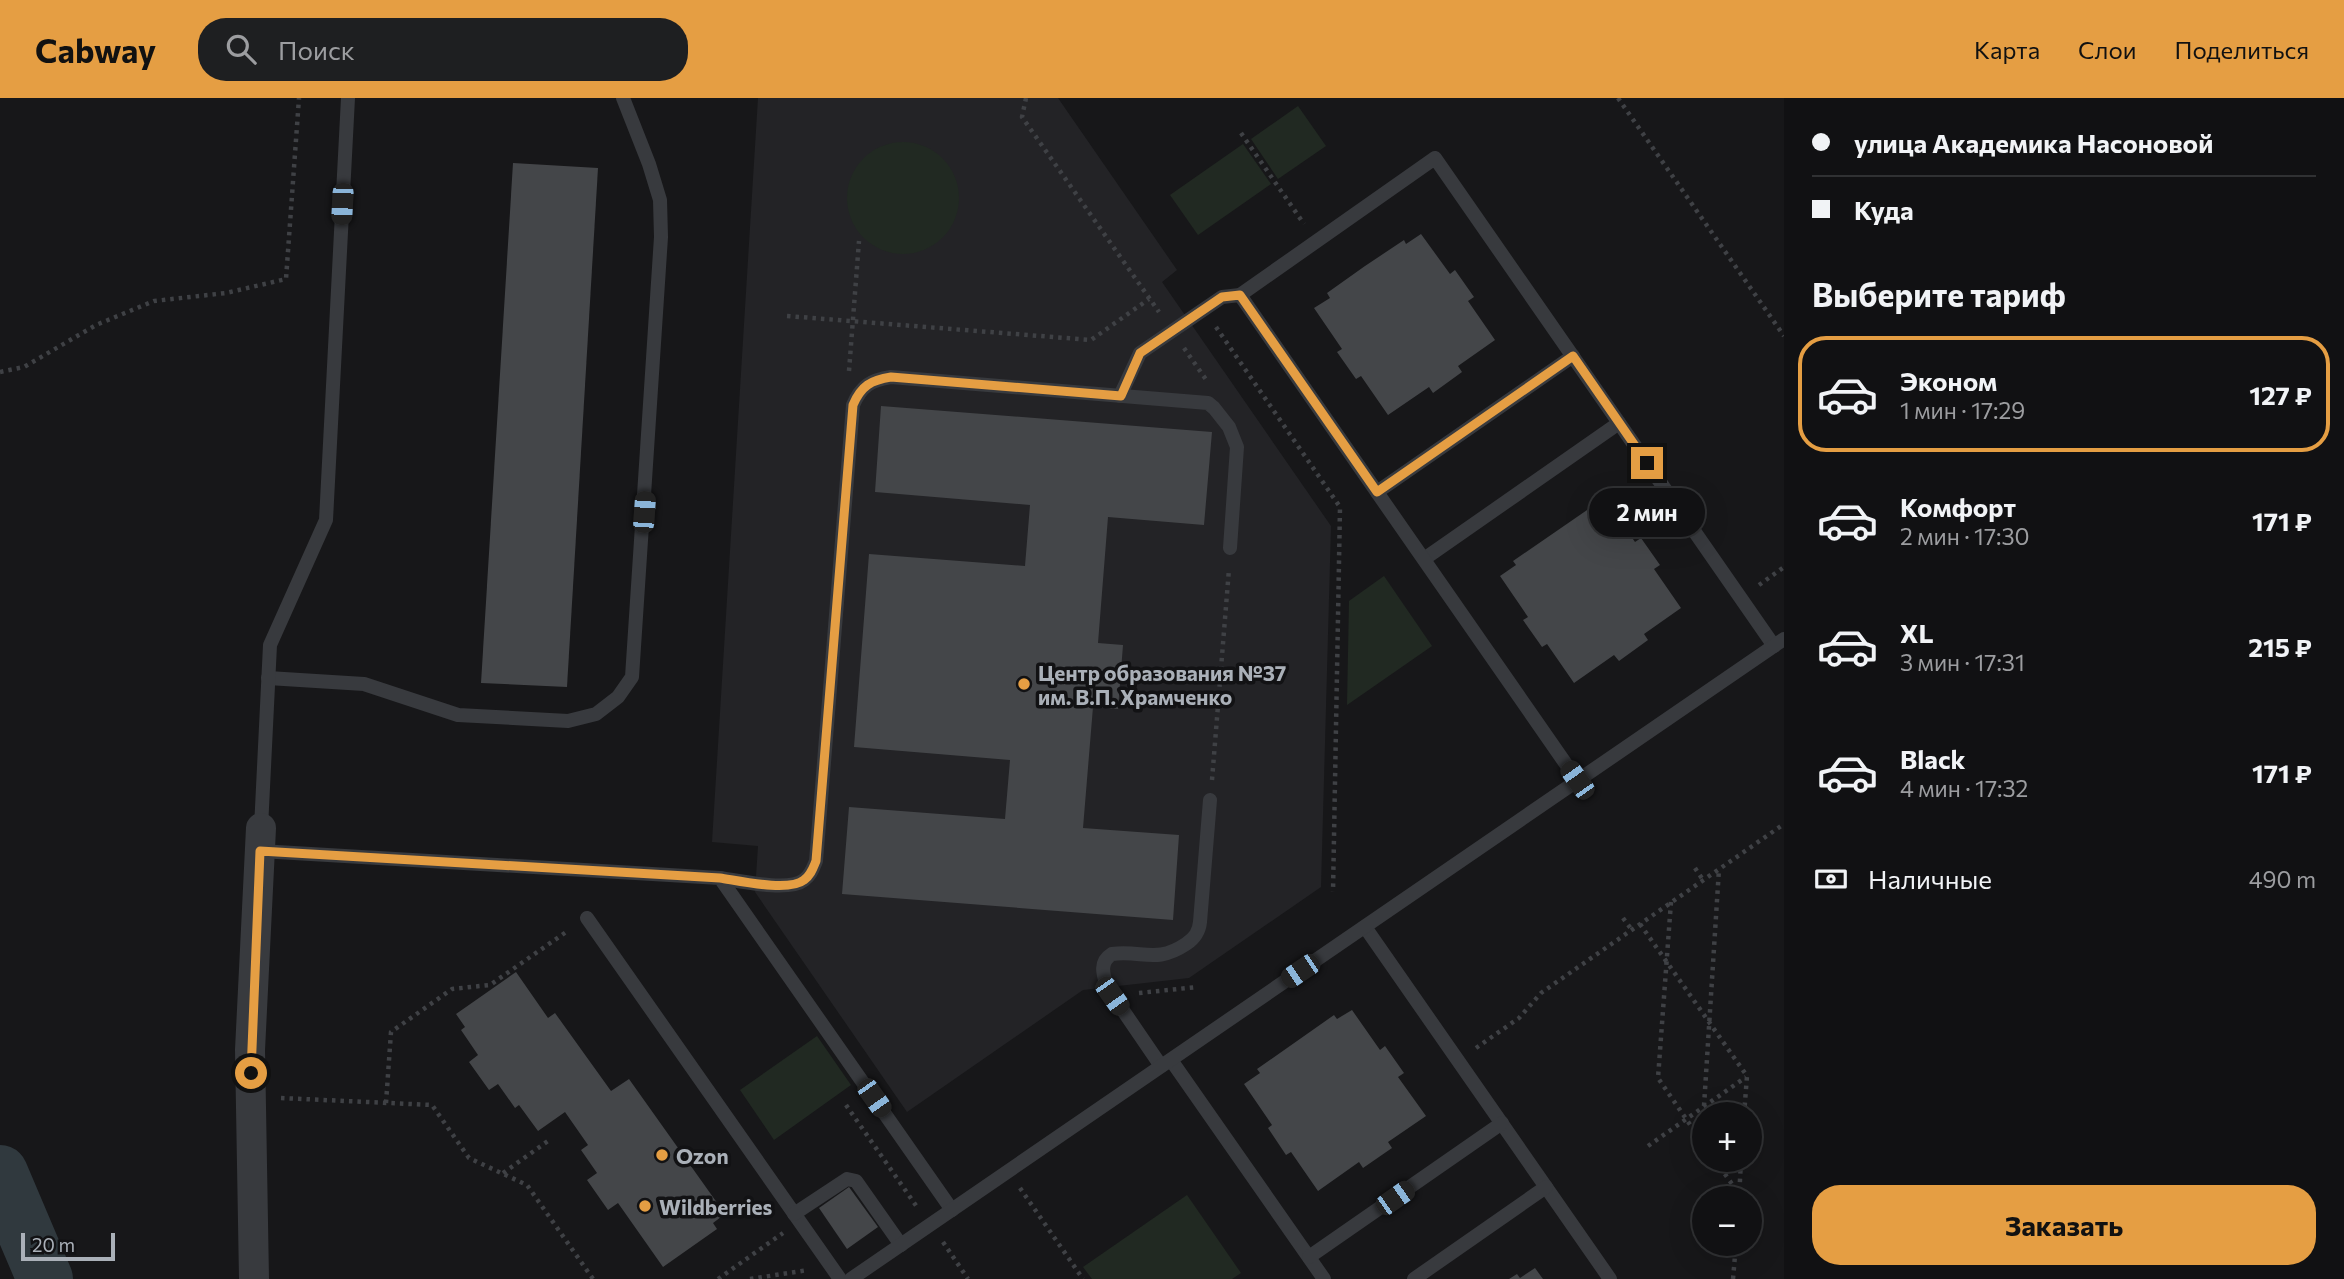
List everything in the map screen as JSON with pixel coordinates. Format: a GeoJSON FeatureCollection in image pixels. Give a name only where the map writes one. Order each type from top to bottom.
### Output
{"type":"FeatureCollection","features":[{"type":"Feature","properties":{"kind":"street"},"geometry":{"type":"LineString","coordinates":[[254,1279],[250,1050],[260,840]]}},
{"type":"Feature","properties":{"kind":"lane"},"geometry":{"type":"LineString","coordinates":[[348,98],[326,520],[270,645],[260,840],[792,886],[803,881],[812,873],[816,861],[853,405],[859,390],[874,379],[891,377],[1208,403],[1234,436],[1237,447],[1230,548]]}},
{"type":"Feature","properties":{"kind":"lane"},"geometry":{"type":"LineString","coordinates":[[268,678],[364,684],[458,715],[568,721],[596,714],[618,697],[632,677],[661,237],[660,200],[623,98]]}},
{"type":"Feature","properties":{"kind":"lane"},"geometry":{"type":"LineString","coordinates":[[851,1279],[1779,642],[1741,597],[1435,158],[1240,295],[1222,297],[1140,353],[1121,396]]}},
{"type":"Feature","properties":{"kind":"lane"},"geometry":{"type":"LineString","coordinates":[[1240,295],[1577,780]]}},
{"type":"Feature","properties":{"kind":"lane"},"geometry":{"type":"LineString","coordinates":[[1377,492],[1573,356]]}},
{"type":"Feature","properties":{"kind":"lane"},"geometry":{"type":"LineString","coordinates":[[1424,559],[1619,423]]}},
{"type":"Feature","properties":{"kind":"lane"},"geometry":{"type":"LineString","coordinates":[[1210,800],[1199,929],[1190,942],[1172,953],[1152,956],[1118,953],[1106,958],[1103,973],[1112,996],[1166,1063],[1324,1279]]}},
{"type":"Feature","properties":{"kind":"lane"},"geometry":{"type":"LineString","coordinates":[[720,878],[952,1210]]}},
{"type":"Feature","properties":{"kind":"lane"},"geometry":{"type":"LineString","coordinates":[[587,918],[840,1279]]}},
{"type":"Feature","properties":{"kind":"lane"},"geometry":{"type":"LineString","coordinates":[[1365,926],[1610,1279]]}},
{"type":"Feature","properties":{"kind":"lane"},"geometry":{"type":"LineString","coordinates":[[1309,1257],[1502,1123]]}},
{"type":"Feature","properties":{"kind":"lane"},"geometry":{"type":"LineString","coordinates":[[797,1218],[847,1178],[856,1181],[901,1245]]}},
{"type":"Feature","properties":{"kind":"lane"},"geometry":{"type":"LineString","coordinates":[[1414,1279],[1546,1187]]}},
{"type":"Feature","properties":{"kind":"path"},"geometry":{"type":"LineString","coordinates":[[0,372],[24,367],[96,325],[154,301],[226,293],[286,279],[299,98]]}},
{"type":"Feature","properties":{"kind":"path"},"geometry":{"type":"LineString","coordinates":[[1026,98],[1023,117],[1214,392],[1214,408]]}},
{"type":"Feature","properties":{"kind":"path"},"geometry":{"type":"LineString","coordinates":[[1618,98],[1784,336]]}},
{"type":"Feature","properties":{"kind":"path"},"geometry":{"type":"LineString","coordinates":[[1241,133],[1317,242]]}},
{"type":"Feature","properties":{"kind":"path"},"geometry":{"type":"LineString","coordinates":[[859,241],[848,369],[859,390]]}},
{"type":"Feature","properties":{"kind":"path"},"geometry":{"type":"LineString","coordinates":[[787,316],[1091,340],[1149,299]]}},
{"type":"Feature","properties":{"kind":"path"},"geometry":{"type":"LineString","coordinates":[[1203,309],[1340,507],[1333,892]]}},
{"type":"Feature","properties":{"kind":"path"},"geometry":{"type":"LineString","coordinates":[[1210,800],[1230,548]]}},
{"type":"Feature","properties":{"kind":"path"},"geometry":{"type":"LineString","coordinates":[[1741,597],[1784,567]]}},
{"type":"Feature","properties":{"kind":"path"},"geometry":{"type":"LineString","coordinates":[[1458,1060],[1519,1018],[1541,993],[1784,824]]}},
{"type":"Feature","properties":{"kind":"path"},"geometry":{"type":"LineString","coordinates":[[1695,868],[1703,880]]}},
{"type":"Feature","properties":{"kind":"path"},"geometry":{"type":"LineString","coordinates":[[1704,1102],[1719,869]]}},
{"type":"Feature","properties":{"kind":"path"},"geometry":{"type":"LineString","coordinates":[[1671,902],[1658,1078],[1692,1128]]}},
{"type":"Feature","properties":{"kind":"path"},"geometry":{"type":"LineString","coordinates":[[386,1103],[391,1031],[452,989],[490,985],[587,918]]}},
{"type":"Feature","properties":{"kind":"path"},"geometry":{"type":"LineString","coordinates":[[1623,918],[1632,930]]}},
{"type":"Feature","properties":{"kind":"path"},"geometry":{"type":"LineString","coordinates":[[1640,924],[1746,1076],[1745,1102]]}},
{"type":"Feature","properties":{"kind":"path"},"geometry":{"type":"LineString","coordinates":[[1112,996],[1197,987]]}},
{"type":"Feature","properties":{"kind":"path"},"geometry":{"type":"LineString","coordinates":[[1710,1102],[1746,1076]]}},
{"type":"Feature","properties":{"kind":"path"},"geometry":{"type":"LineString","coordinates":[[251,1096],[432,1105],[470,1158],[527,1185],[593,1279]]}},
{"type":"Feature","properties":{"kind":"path"},"geometry":{"type":"LineString","coordinates":[[846,1104],[968,1279]]}},
{"type":"Feature","properties":{"kind":"path"},"geometry":{"type":"LineString","coordinates":[[1648,1146],[1692,1115]]}},
{"type":"Feature","properties":{"kind":"path"},"geometry":{"type":"LineString","coordinates":[[502,1174],[548,1141]]}},
{"type":"Feature","properties":{"kind":"path"},"geometry":{"type":"LineString","coordinates":[[1008,1171],[1083,1279]]}},
{"type":"Feature","properties":{"kind":"path"},"geometry":{"type":"LineString","coordinates":[[718,1279],[797,1218]]}},
{"type":"Feature","properties":{"kind":"path"},"geometry":{"type":"LineString","coordinates":[[1733,1279],[1735,1256]]}},
{"type":"Feature","properties":{"kind":"path"},"geometry":{"type":"LineString","coordinates":[[750,1279],[808,1270]]}},
{"type":"Feature","properties":{"kind":"shaded area","name":"Центр образования №37 им. В.П. Храмченко"},"geometry":{"type":"Polygon","coordinates":[[[758,98],[1058,98],[1177,270],[1162,282],[1331,526],[1321,887],[1189,978],[1083,990],[907,1112],[755,892],[758,846],[712,842],[758,98]]]}},
{"type":"Feature","properties":{"kind":"shaded area"},"geometry":{"type":"Polygon","coordinates":[[[1298,106],[1326,146],[1278,179],[1251,139],[1298,106]]]}},
{"type":"Feature","properties":{"kind":"shaded area"},"geometry":{"type":"Polygon","coordinates":[[[903,142],[924,146],[943,158],[955,177],[959,198],[955,219],[943,238],[924,250],[903,254],[882,250],[863,238],[851,219],[847,198],[851,177],[863,158],[882,146],[903,142]]]}},
{"type":"Feature","properties":{"kind":"shaded area"},"geometry":{"type":"Polygon","coordinates":[[[1243,144],[1271,184],[1198,235],[1170,195],[1243,144]]]}},
{"type":"Feature","properties":{"kind":"shaded area"},"geometry":{"type":"Polygon","coordinates":[[[1384,576],[1432,646],[1347,705],[1349,601],[1384,576]]]}},
{"type":"Feature","properties":{"kind":"shaded area"},"geometry":{"type":"Polygon","coordinates":[[[817,1036],[851,1085],[774,1140],[740,1090],[817,1036]]]}},
{"type":"Feature","properties":{"kind":"shaded area"},"geometry":{"type":"Polygon","coordinates":[[[1187,1195],[1241,1273],[1232,1279],[1092,1279],[1083,1267],[1187,1195]]]}},
{"type":"Feature","properties":{"kind":"building"},"geometry":{"type":"Polygon","coordinates":[[[513,163],[598,168],[567,687],[481,683],[513,163]]]}},
{"type":"Feature","properties":{"kind":"building"},"geometry":{"type":"Polygon","coordinates":[[[1421,234],[1450,274],[1455,270],[1474,297],[1468,301],[1495,340],[1458,366],[1462,372],[1433,393],[1429,387],[1388,415],[1361,376],[1356,379],[1337,352],[1342,349],[1314,308],[1330,298],[1327,293],[1365,266],[1404,240],[1406,244],[1421,234]]]}},
{"type":"Feature","properties":{"kind":"building"},"geometry":{"type":"Polygon","coordinates":[[[881,406],[1212,432],[1204,525],[1108,517],[1098,643],[1123,645],[1118,709],[1093,707],[1083,828],[1179,835],[1173,920],[842,894],[849,807],[1005,819],[1010,760],[854,747],[869,554],[1025,566],[1030,505],[875,492],[881,406]]]}},
{"type":"Feature","properties":{"kind":"building"},"geometry":{"type":"Polygon","coordinates":[[[1607,501],[1635,542],[1641,538],[1660,565],[1654,569],[1681,608],[1644,634],[1648,640],[1619,661],[1614,655],[1574,683],[1547,644],[1542,647],[1523,620],[1528,617],[1500,576],[1516,565],[1513,561],[1590,508],[1592,512],[1607,501]]]}},
{"type":"Feature","properties":{"kind":"building"},"geometry":{"type":"Polygon","coordinates":[[[516,972],[548,1018],[555,1013],[611,1091],[629,1079],[725,1214],[713,1223],[717,1229],[663,1267],[618,1203],[608,1210],[587,1180],[597,1173],[581,1150],[588,1145],[565,1112],[538,1131],[519,1105],[515,1108],[498,1084],[489,1090],[469,1062],[478,1055],[461,1030],[465,1027],[456,1014],[516,972]]]}},
{"type":"Feature","properties":{"kind":"building"},"geometry":{"type":"Polygon","coordinates":[[[1352,1010],[1380,1050],[1385,1046],[1404,1073],[1398,1077],[1426,1116],[1388,1142],[1392,1148],[1363,1168],[1359,1162],[1318,1191],[1291,1152],[1286,1155],[1268,1128],[1272,1125],[1244,1084],[1260,1073],[1257,1069],[1334,1015],[1337,1019],[1352,1010]]]}},
{"type":"Feature","properties":{"kind":"building"},"geometry":{"type":"Polygon","coordinates":[[[849,1187],[878,1227],[847,1249],[819,1208],[849,1187]]]}},
{"type":"Feature","properties":{"kind":"building"},"geometry":{"type":"Polygon","coordinates":[[[1535,1268],[1543,1279],[1509,1279],[1517,1274],[1520,1278],[1535,1268]]]}},
{"type":"Feature","properties":{"kind":"waterway"},"geometry":{"type":"LineString","coordinates":[[0,1173],[45,1279]]}},
{"type":"Feature","properties":{"kind":"place","name":"Центр образования №37 им. В.П. Храмченко"},"geometry":{"type":"Point","coordinates":[1024,684]}},
{"type":"Feature","properties":{"kind":"place","name":"Ozon"},"geometry":{"type":"Point","coordinates":[662,1155]}},
{"type":"Feature","properties":{"kind":"place","name":"Wildberries"},"geometry":{"type":"Point","coordinates":[645,1206]}},
{"type":"Feature","properties":{"kind":"route"},"geometry":{"type":"LineString","coordinates":[[251,1073],[260,851],[720,878],[792,886],[812,873],[816,861],[853,405],[859,390],[874,379],[891,377],[1121,396],[1140,353],[1222,297],[1240,295],[1377,492],[1573,356],[1647,463]]}}]}
